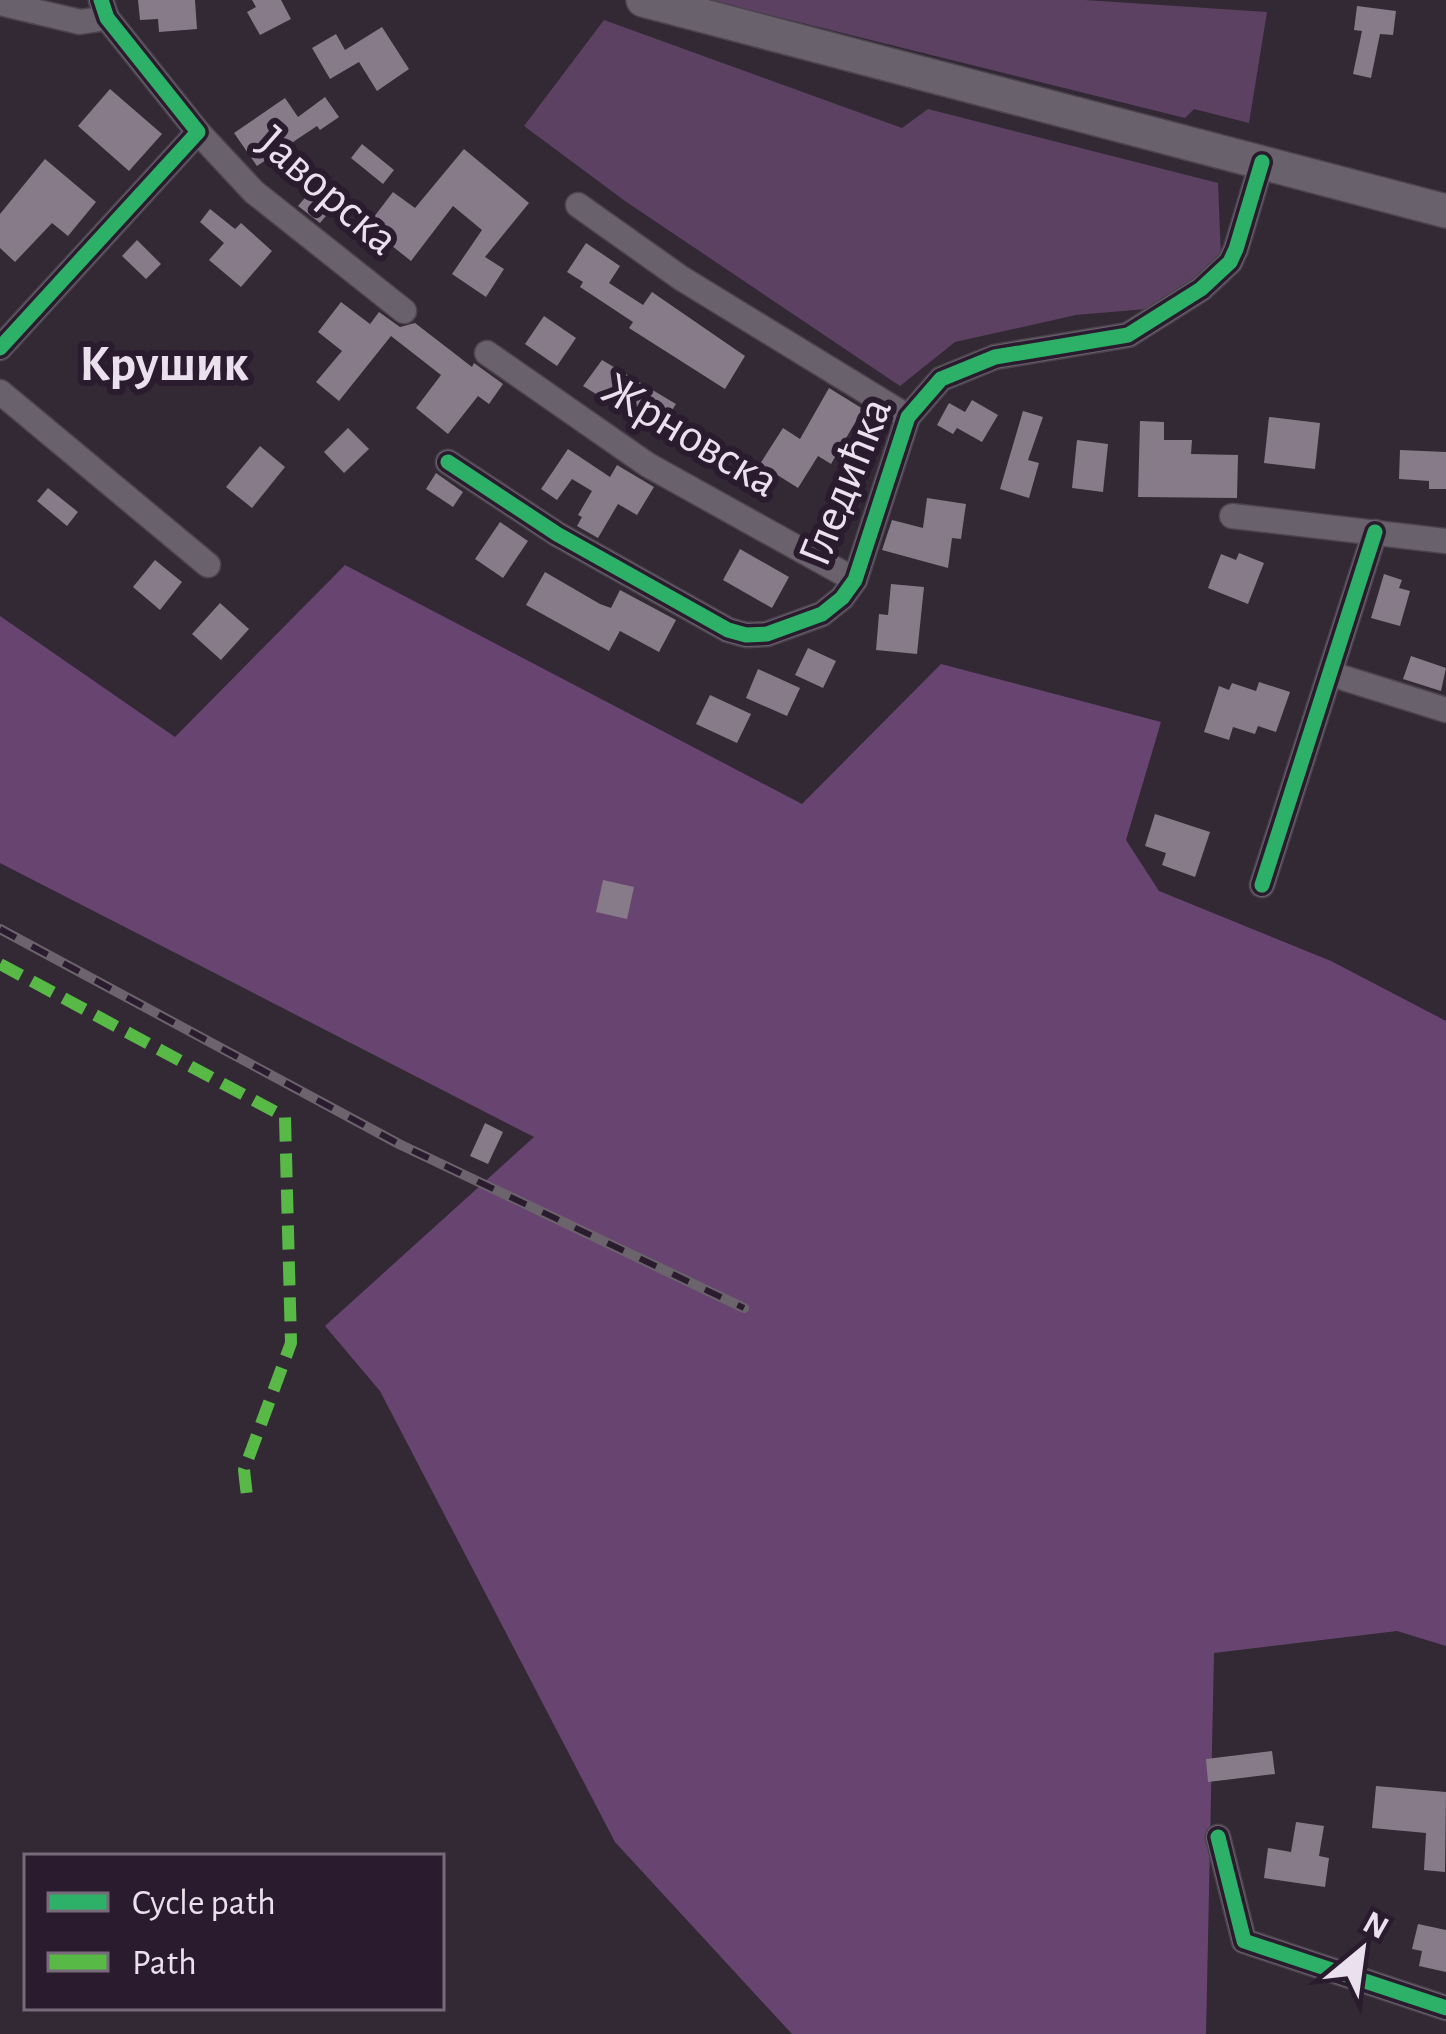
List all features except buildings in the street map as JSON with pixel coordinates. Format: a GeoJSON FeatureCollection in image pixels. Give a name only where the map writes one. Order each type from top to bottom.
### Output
{"type":"FeatureCollection","features":[{"type":"Feature","properties":{"kind":"main road"},"geometry":{"type":"LineString","coordinates":[[643,0],[1446,211]]}},
{"type":"Feature","properties":{"kind":"street","name":"Јаворска"},"geometry":{"type":"LineString","coordinates":[[0,3],[80,22],[104,9],[198,132],[254,192],[404,311]]}},
{"type":"Feature","properties":{"kind":"street","name":"Јаворска"},"geometry":{"type":"LineString","coordinates":[[0,348],[198,132]]}},
{"type":"Feature","properties":{"kind":"street","name":"Гледићка"},"geometry":{"type":"LineString","coordinates":[[448,462],[556,534],[736,633],[767,634],[822,614],[855,580],[908,417],[929,388],[995,357],[1120,338],[1183,303],[1230,262],[1262,162]]}},
{"type":"Feature","properties":{"kind":"street"},"geometry":{"type":"LineString","coordinates":[[578,205],[699,290],[908,417]]}},
{"type":"Feature","properties":{"kind":"street","name":"Жрновска"},"geometry":{"type":"LineString","coordinates":[[487,353],[648,465],[855,580]]}},
{"type":"Feature","properties":{"kind":"street"},"geometry":{"type":"LineString","coordinates":[[0,392],[208,565]]}},
{"type":"Feature","properties":{"kind":"street"},"geometry":{"type":"LineString","coordinates":[[1232,516],[1446,541]]}},
{"type":"Feature","properties":{"kind":"street"},"geometry":{"type":"LineString","coordinates":[[1262,885],[1375,532]]}},
{"type":"Feature","properties":{"kind":"street"},"geometry":{"type":"LineString","coordinates":[[1331,674],[1446,710]]}},
{"type":"Feature","properties":{"kind":"street"},"geometry":{"type":"LineString","coordinates":[[1218,1837],[1244,1941],[1446,2008]]}},
{"type":"Feature","properties":{"kind":"shaded area"},"geometry":{"type":"Polygon","coordinates":[[[710,0],[1085,0],[1267,12],[1249,123],[1194,109],[1185,118],[710,0]]]}},
{"type":"Feature","properties":{"kind":"shaded area"},"geometry":{"type":"Polygon","coordinates":[[[604,20],[902,128],[928,109],[1218,183],[1221,257],[1158,308],[1076,315],[955,342],[900,386],[625,201],[524,126],[604,20]]]}},
{"type":"Feature","properties":{"kind":"shaded area"},"geometry":{"type":"Polygon","coordinates":[[[345,565],[802,804],[941,664],[1161,722],[1126,840],[1159,891],[1331,961],[1446,1021],[1446,1646],[1397,1631],[1214,1653],[1206,2034],[792,2034],[615,1842],[380,1391],[325,1326],[534,1137],[0,863],[0,616],[175,737],[345,565]]]}},
{"type":"Feature","properties":{"kind":"railway"},"geometry":{"type":"LineString","coordinates":[[0,929],[399,1144],[744,1308]]}},
{"type":"Feature","properties":{"kind":"marked path"},"geometry":{"type":"LineString","coordinates":[[0,964],[285,1117],[291,1343],[244,1470],[247,1496]]}},
{"type":"Feature","properties":{"kind":"cycle path"},"geometry":{"type":"LineString","coordinates":[[0,348],[198,132],[107,18],[101,0]]}},
{"type":"Feature","properties":{"kind":"cycle path"},"geometry":{"type":"LineString","coordinates":[[448,462],[557,534],[728,630],[767,634],[822,614],[855,580],[908,417],[941,379],[995,357],[1128,335],[1201,289],[1230,262],[1262,162]]}},
{"type":"Feature","properties":{"kind":"cycle path"},"geometry":{"type":"LineString","coordinates":[[1262,885],[1375,532]]}},
{"type":"Feature","properties":{"kind":"cycle path"},"geometry":{"type":"LineString","coordinates":[[1218,1837],[1244,1941],[1446,2008]]}},
{"type":"Feature","properties":{"kind":"district","name":"Крушик"},"geometry":{"type":"Point","coordinates":[164,364]}}]}
